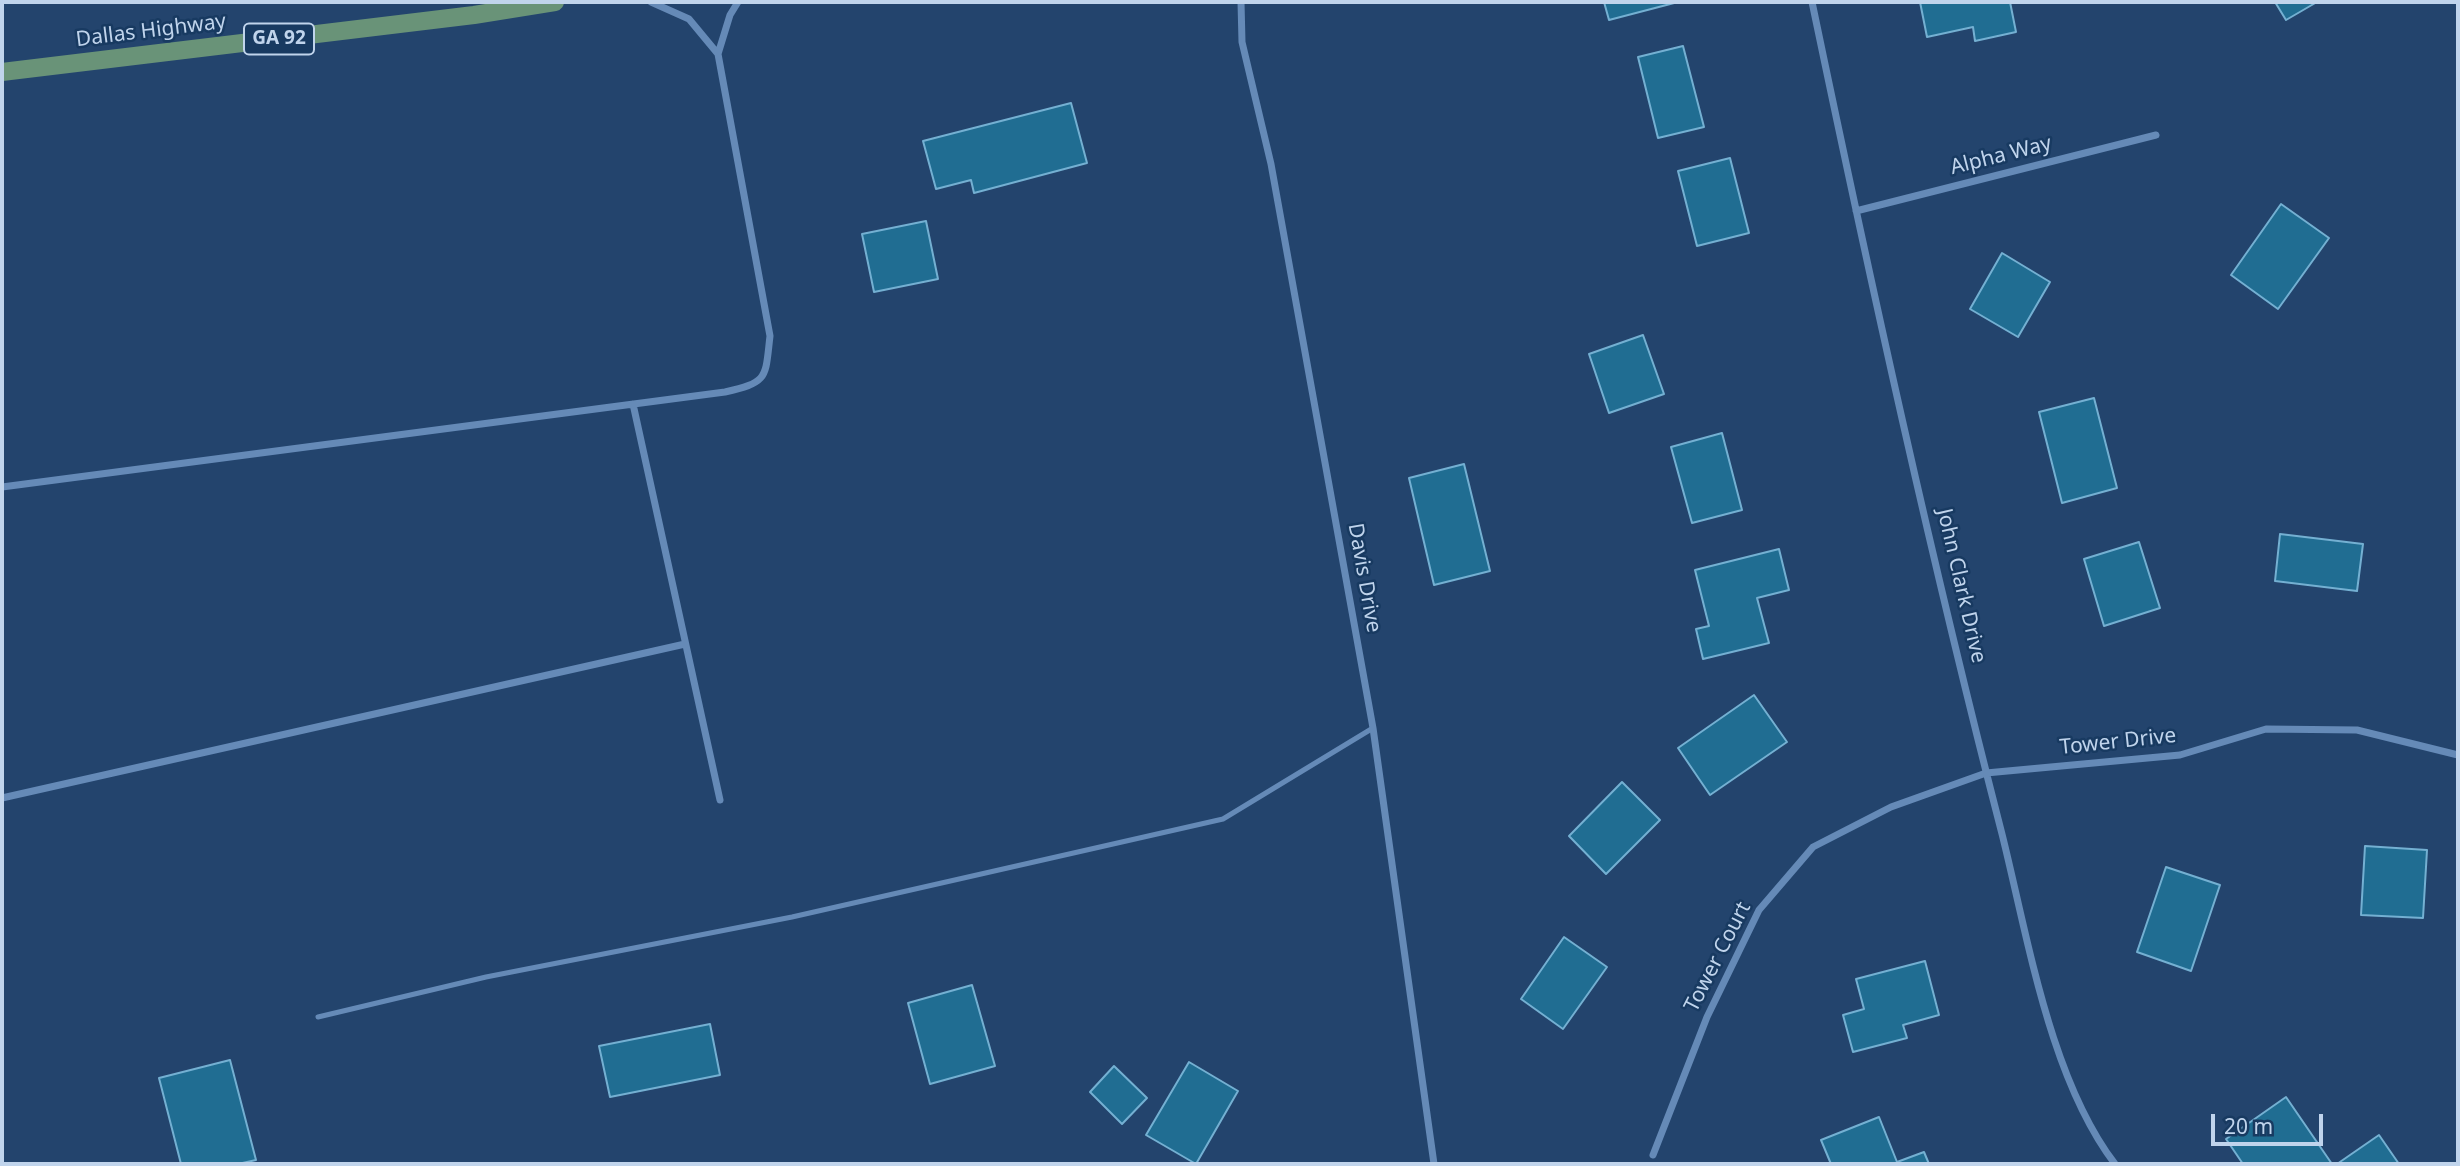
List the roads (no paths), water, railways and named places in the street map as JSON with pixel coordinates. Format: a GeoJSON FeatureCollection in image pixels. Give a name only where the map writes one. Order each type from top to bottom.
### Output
{"type":"FeatureCollection","features":[{"type":"Feature","properties":{"kind":"main road","name":"Dallas Highway"},"geometry":{"type":"LineString","coordinates":[[2,72],[474,15],[555,2]]}},
{"type":"Feature","properties":{"kind":"street"},"geometry":{"type":"LineString","coordinates":[[651,2],[689,19],[718,54]]}},
{"type":"Feature","properties":{"kind":"street"},"geometry":{"type":"LineString","coordinates":[[2,487],[633,404],[754,385],[765,372],[771,336],[718,54],[730,15],[738,2]]}},
{"type":"Feature","properties":{"kind":"street","name":"Davis Drive"},"geometry":{"type":"LineString","coordinates":[[1241,2],[1242,42],[1271,164],[1373,728],[1434,1164]]}},
{"type":"Feature","properties":{"kind":"street","name":"John Clark Drive"},"geometry":{"type":"LineString","coordinates":[[1812,2],[1856,211],[1986,773],[2053,1034],[2094,1136],[2115,1164]]}},
{"type":"Feature","properties":{"kind":"street","name":"Alpha Way"},"geometry":{"type":"LineString","coordinates":[[1856,211],[2156,135]]}},
{"type":"Feature","properties":{"kind":"street"},"geometry":{"type":"LineString","coordinates":[[633,404],[720,800]]}},
{"type":"Feature","properties":{"kind":"street"},"geometry":{"type":"LineString","coordinates":[[2,798],[685,644]]}},
{"type":"Feature","properties":{"kind":"street","name":"Tower Drive"},"geometry":{"type":"LineString","coordinates":[[1986,773],[2180,755],[2266,729],[2357,730],[2458,755]]}},
{"type":"Feature","properties":{"kind":"street","name":"Tower Court"},"geometry":{"type":"LineString","coordinates":[[1653,1155],[1707,1017],[1759,910],[1812,847],[1891,807],[1986,773]]}},
{"type":"Feature","properties":{"kind":"lane"},"geometry":{"type":"LineString","coordinates":[[318,1017],[486,977],[792,917],[1223,819],[1373,728]]}}]}
